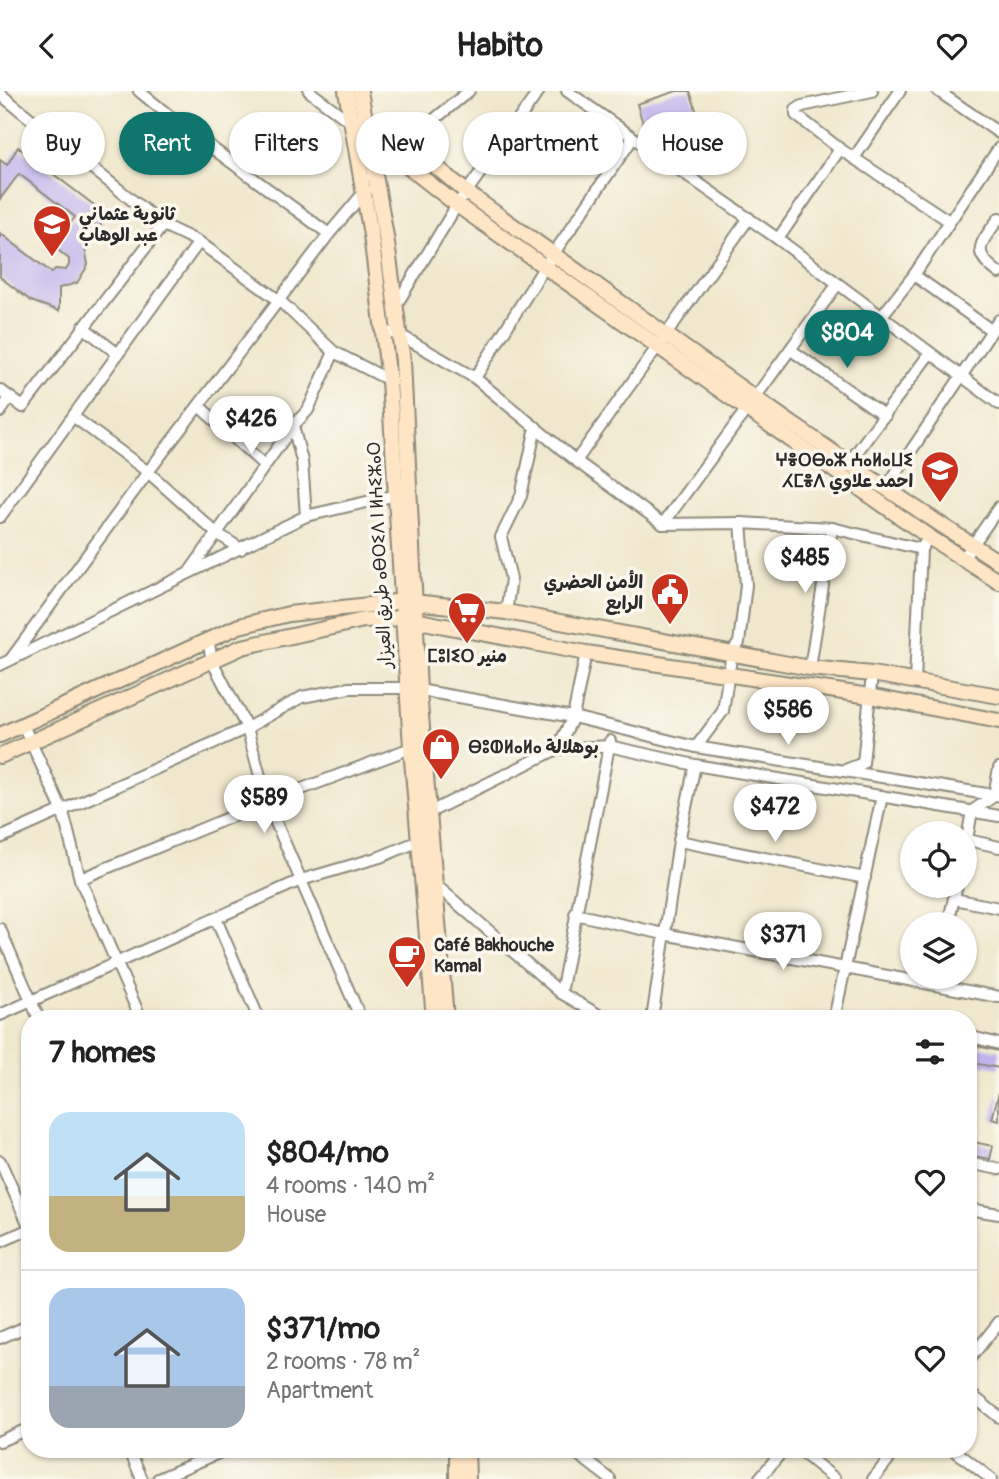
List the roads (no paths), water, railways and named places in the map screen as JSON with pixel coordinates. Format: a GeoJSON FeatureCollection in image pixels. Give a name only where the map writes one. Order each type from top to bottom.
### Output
{"type":"FeatureCollection","features":[{"type":"Feature","properties":{"kind":"main road","name":"طريق العيزار ⴰⴱⵔⵉⴷ ⵏ ⵍⵄⵉⵣⴰⵔ"},"geometry":{"type":"LineString","coordinates":[[346,91],[355,123],[390,380],[410,601],[413,690],[411,748],[419,841],[430,885],[445,1010]]}},
{"type":"Feature","properties":{"kind":"main road","name":"طريق العيزار ⴰⴱⵔⵉⴷ ⵏ ⵍⵄⵉⵣⴰⵔ"},"geometry":{"type":"LineString","coordinates":[[355,123],[360,91]]}},
{"type":"Feature","properties":{"kind":"main road","name":"طريق العيزار ⴰⴱⵔⵉⴷ ⵏ ⵍⵄⵉⵣⴰⵔ"},"geometry":{"type":"LineString","coordinates":[[374,175],[394,307],[401,335],[402,494]]}},
{"type":"Feature","properties":{"kind":"main road"},"geometry":{"type":"LineString","coordinates":[[419,175],[457,205],[549,260]]}},
{"type":"Feature","properties":{"kind":"main road"},"geometry":{"type":"LineString","coordinates":[[445,175],[549,260],[662,340],[751,402],[999,562]]}},
{"type":"Feature","properties":{"kind":"main road"},"geometry":{"type":"LineString","coordinates":[[751,402],[925,543],[963,559],[999,582]]}},
{"type":"Feature","properties":{"kind":"main road"},"geometry":{"type":"LineString","coordinates":[[0,735],[239,625],[289,614],[410,601],[506,612],[810,668],[872,674],[999,696]]}},
{"type":"Feature","properties":{"kind":"main road"},"geometry":{"type":"LineString","coordinates":[[0,756],[242,647],[364,620],[410,620],[586,653],[869,697],[999,721]]}},
{"type":"Feature","properties":{"kind":"main road","name":"طريق العيزار ⴰⴱⵔⵉⴷ ⵏ ⵍⵄⵉⵣⴰⵔ"},"geometry":{"type":"LineString","coordinates":[[413,690],[428,813],[434,1010]]}},
{"type":"Feature","properties":{"kind":"main road"},"geometry":{"type":"LineString","coordinates":[[457,1458],[457,1479]]}},
{"type":"Feature","properties":{"kind":"main road"},"geometry":{"type":"LineString","coordinates":[[467,1458],[468,1479]]}},
{"type":"Feature","properties":{"kind":"street"},"geometry":{"type":"LineString","coordinates":[[139,91],[178,123],[329,234]]}},
{"type":"Feature","properties":{"kind":"street"},"geometry":{"type":"LineString","coordinates":[[309,91],[355,123]]}},
{"type":"Feature","properties":{"kind":"street"},"geometry":{"type":"LineString","coordinates":[[437,112],[452,97],[469,91]]}},
{"type":"Feature","properties":{"kind":"street"},"geometry":{"type":"LineString","coordinates":[[394,307],[457,205],[539,91]]}},
{"type":"Feature","properties":{"kind":"street"},"geometry":{"type":"LineString","coordinates":[[567,91],[778,239],[999,404]]}},
{"type":"Feature","properties":{"kind":"street"},"geometry":{"type":"LineString","coordinates":[[872,91],[796,110],[798,117],[853,158],[949,221]]}},
{"type":"Feature","properties":{"kind":"street"},"geometry":{"type":"LineString","coordinates":[[853,158],[900,91]]}},
{"type":"Feature","properties":{"kind":"street"},"geometry":{"type":"LineString","coordinates":[[938,91],[999,133]]}},
{"type":"Feature","properties":{"kind":"street"},"geometry":{"type":"LineString","coordinates":[[0,94],[163,225],[199,243],[281,302],[334,352],[390,380]]}},
{"type":"Feature","properties":{"kind":"street"},"geometry":{"type":"LineString","coordinates":[[475,378],[549,260],[633,138]]}},
{"type":"Feature","properties":{"kind":"street"},"geometry":{"type":"LineString","coordinates":[[881,317],[914,275],[999,148]]}},
{"type":"Feature","properties":{"kind":"street"},"geometry":{"type":"LineString","coordinates":[[778,239],[840,149]]}},
{"type":"Feature","properties":{"kind":"street"},"geometry":{"type":"LineString","coordinates":[[4,661],[281,302],[329,234],[363,197],[373,175]]}},
{"type":"Feature","properties":{"kind":"street"},"geometry":{"type":"LineString","coordinates":[[576,461],[749,218]]}},
{"type":"Feature","properties":{"kind":"street"},"geometry":{"type":"LineString","coordinates":[[999,218],[981,245],[979,254],[984,262],[999,273]]}},
{"type":"Feature","properties":{"kind":"street"},"geometry":{"type":"LineString","coordinates":[[0,390],[23,407],[163,225]]}},
{"type":"Feature","properties":{"kind":"street"},"geometry":{"type":"LineString","coordinates":[[0,517],[199,243]]}},
{"type":"Feature","properties":{"kind":"street"},"geometry":{"type":"LineString","coordinates":[[914,275],[991,330]]}},
{"type":"Feature","properties":{"kind":"street"},"geometry":{"type":"LineString","coordinates":[[663,524],[837,285]]}},
{"type":"Feature","properties":{"kind":"street"},"geometry":{"type":"LineString","coordinates":[[886,488],[999,320]]}},
{"type":"Feature","properties":{"kind":"street"},"geometry":{"type":"LineString","coordinates":[[83,327],[118,354]]}},
{"type":"Feature","properties":{"kind":"street"},"geometry":{"type":"LineString","coordinates":[[384,331],[401,335],[475,378],[576,461],[663,524],[741,523],[832,528],[925,543],[915,681]]}},
{"type":"Feature","properties":{"kind":"street"},"geometry":{"type":"LineString","coordinates":[[791,350],[884,416]]}},
{"type":"Feature","properties":{"kind":"street"},"geometry":{"type":"LineString","coordinates":[[189,572],[264,465],[308,410],[334,352]]}},
{"type":"Feature","properties":{"kind":"street"},"geometry":{"type":"LineString","coordinates":[[849,464],[930,352]]}},
{"type":"Feature","properties":{"kind":"street"},"geometry":{"type":"LineString","coordinates":[[0,412],[10,398]]}},
{"type":"Feature","properties":{"kind":"street"},"geometry":{"type":"LineString","coordinates":[[199,406],[264,465]]}},
{"type":"Feature","properties":{"kind":"street"},"geometry":{"type":"LineString","coordinates":[[75,417],[148,473],[215,532],[241,549]]}},
{"type":"Feature","properties":{"kind":"street"},"geometry":{"type":"LineString","coordinates":[[293,426],[302,461],[306,516]]}},
{"type":"Feature","properties":{"kind":"street"},"geometry":{"type":"LineString","coordinates":[[506,612],[511,579],[501,537],[521,496],[536,427]]}},
{"type":"Feature","properties":{"kind":"street"},"geometry":{"type":"LineString","coordinates":[[4,661],[306,516],[402,494]]}},
{"type":"Feature","properties":{"kind":"street"},"geometry":{"type":"LineString","coordinates":[[963,559],[999,507]]}},
{"type":"Feature","properties":{"kind":"street"},"geometry":{"type":"LineString","coordinates":[[696,747],[723,711],[732,652],[739,643],[746,585],[741,523]]}},
{"type":"Feature","properties":{"kind":"street"},"geometry":{"type":"LineString","coordinates":[[810,668],[832,528]]}},
{"type":"Feature","properties":{"kind":"street"},"geometry":{"type":"LineString","coordinates":[[208,639],[212,661],[247,728],[267,802],[357,1010]]}},
{"type":"Feature","properties":{"kind":"street"},"geometry":{"type":"LineString","coordinates":[[557,749],[573,717],[586,653]]}},
{"type":"Feature","properties":{"kind":"street"},"geometry":{"type":"LineString","coordinates":[[840,772],[863,763],[872,674]]}},
{"type":"Feature","properties":{"kind":"street"},"geometry":{"type":"LineString","coordinates":[[0,838],[247,728],[302,697],[325,691],[413,690],[573,717],[612,729],[696,747],[997,796]]}},
{"type":"Feature","properties":{"kind":"street"},"geometry":{"type":"LineString","coordinates":[[23,725],[63,812],[80,879],[137,1010]]}},
{"type":"Feature","properties":{"kind":"street"},"geometry":{"type":"LineString","coordinates":[[561,993],[612,729]]}},
{"type":"Feature","properties":{"kind":"street"},"geometry":{"type":"LineString","coordinates":[[428,813],[557,749],[609,745],[695,765],[999,816]]}},
{"type":"Feature","properties":{"kind":"street"},"geometry":{"type":"LineString","coordinates":[[80,879],[267,802],[411,748]]}},
{"type":"Feature","properties":{"kind":"street"},"geometry":{"type":"LineString","coordinates":[[653,1010],[679,841],[695,765]]}},
{"type":"Feature","properties":{"kind":"street"},"geometry":{"type":"LineString","coordinates":[[997,796],[999,768]]}},
{"type":"Feature","properties":{"kind":"street"},"geometry":{"type":"LineString","coordinates":[[838,788],[840,772]]}},
{"type":"Feature","properties":{"kind":"street"},"geometry":{"type":"LineString","coordinates":[[836,1010],[882,796]]}},
{"type":"Feature","properties":{"kind":"street"},"geometry":{"type":"LineString","coordinates":[[972,811],[997,796]]}},
{"type":"Feature","properties":{"kind":"street"},"geometry":{"type":"LineString","coordinates":[[971,821],[972,811]]}},
{"type":"Feature","properties":{"kind":"street"},"geometry":{"type":"LineString","coordinates":[[0,1015],[301,880],[380,857],[419,841]]}},
{"type":"Feature","properties":{"kind":"street"},"geometry":{"type":"LineString","coordinates":[[679,841],[865,878]]}},
{"type":"Feature","properties":{"kind":"street"},"geometry":{"type":"LineString","coordinates":[[977,842],[999,847]]}},
{"type":"Feature","properties":{"kind":"street"},"geometry":{"type":"LineString","coordinates":[[430,885],[561,993],[592,1010]]}},
{"type":"Feature","properties":{"kind":"street"},"geometry":{"type":"LineString","coordinates":[[951,912],[954,899],[999,908]]}},
{"type":"Feature","properties":{"kind":"street"},"geometry":{"type":"LineString","coordinates":[[575,914],[664,934],[846,968],[900,975]]}},
{"type":"Feature","properties":{"kind":"street"},"geometry":{"type":"LineString","coordinates":[[216,919],[255,1010]]}},
{"type":"Feature","properties":{"kind":"street"},"geometry":{"type":"LineString","coordinates":[[0,929],[36,1010]]}},
{"type":"Feature","properties":{"kind":"street"},"geometry":{"type":"LineString","coordinates":[[971,989],[999,996]]}},
{"type":"Feature","properties":{"kind":"street"},"geometry":{"type":"LineString","coordinates":[[977,1038],[999,1044]]}},
{"type":"Feature","properties":{"kind":"street"},"geometry":{"type":"LineString","coordinates":[[0,1161],[21,1208]]}},
{"type":"Feature","properties":{"kind":"street"},"geometry":{"type":"LineString","coordinates":[[977,1165],[999,1169]]}},
{"type":"Feature","properties":{"kind":"street"},"geometry":{"type":"LineString","coordinates":[[977,1211],[998,1215]]}},
{"type":"Feature","properties":{"kind":"street"},"geometry":{"type":"LineString","coordinates":[[0,1242],[21,1232]]}},
{"type":"Feature","properties":{"kind":"street"},"geometry":{"type":"LineString","coordinates":[[977,1350],[999,1322]]}},
{"type":"Feature","properties":{"kind":"street"},"geometry":{"type":"LineString","coordinates":[[0,1338],[21,1329]]}},
{"type":"Feature","properties":{"kind":"street"},"geometry":{"type":"LineString","coordinates":[[977,1399],[999,1417]]}},
{"type":"Feature","properties":{"kind":"street"},"geometry":{"type":"LineString","coordinates":[[0,1441],[21,1431]]}},
{"type":"Feature","properties":{"kind":"street"},"geometry":{"type":"LineString","coordinates":[[133,1458],[142,1479]]}},
{"type":"Feature","properties":{"kind":"street"},"geometry":{"type":"LineString","coordinates":[[158,1479],[207,1458]]}},
{"type":"Feature","properties":{"kind":"street"},"geometry":{"type":"LineString","coordinates":[[583,1458],[610,1479]]}},
{"type":"Feature","properties":{"kind":"street"},"geometry":{"type":"LineString","coordinates":[[759,1479],[777,1458]]}},
{"type":"Feature","properties":{"kind":"street"},"geometry":{"type":"LineString","coordinates":[[809,1458],[835,1479]]}},
{"type":"Feature","properties":{"kind":"street"},"geometry":{"type":"LineString","coordinates":[[873,1479],[890,1458]]}},
{"type":"Feature","properties":{"kind":"street"},"geometry":{"type":"LineString","coordinates":[[964,1458],[991,1479]]}},
{"type":"Feature","properties":{"kind":"place","name":"ثانوية عثماني عبد الوهاب"},"geometry":{"type":"Point","coordinates":[52,258]}},
{"type":"Feature","properties":{"kind":"place","name":"ⵖⴻⵔⴱⴰⵣ ⵄⴰⵍⴰⵡⵉ ⵃⵎⴻⴷ احمد علاوي"},"geometry":{"type":"Point","coordinates":[940,504]}},
{"type":"Feature","properties":{"kind":"place","name":"الأمن الحضري الرابع"},"geometry":{"type":"Point","coordinates":[670,626]}},
{"type":"Feature","properties":{"kind":"place","name":"ⵎⵓⵏⵉⵔ منير"},"geometry":{"type":"Point","coordinates":[467,645]}},
{"type":"Feature","properties":{"kind":"place","name":"ⴱⵓⵀⵍⴰⵍⴰ بوهلالة"},"geometry":{"type":"Point","coordinates":[441,781]}},
{"type":"Feature","properties":{"kind":"place","name":"Café Bakhouche Kamal"},"geometry":{"type":"Point","coordinates":[407,989]}}]}
